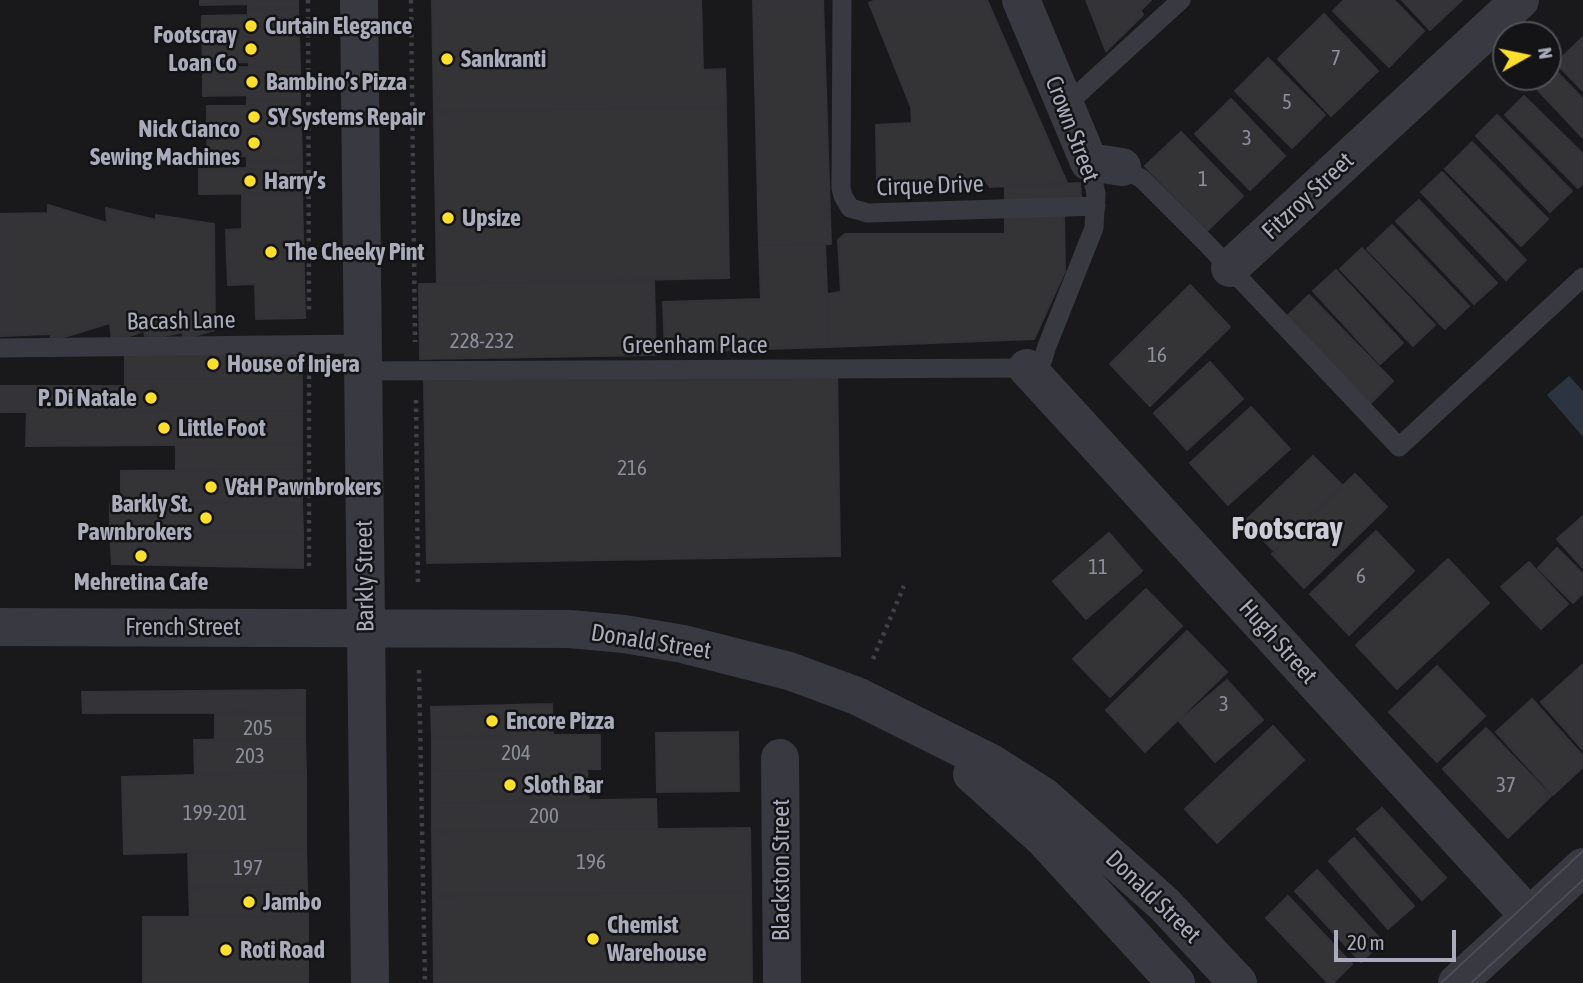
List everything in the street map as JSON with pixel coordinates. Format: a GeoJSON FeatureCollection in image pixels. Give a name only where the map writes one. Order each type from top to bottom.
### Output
{"type":"FeatureCollection","features":[{"type":"Feature","properties":{"kind":"street","name":"Barkly Street"},"geometry":{"type":"LineString","coordinates":[[359,0],[370,983]]}},
{"type":"Feature","properties":{"kind":"street","name":"Crown Street"},"geometry":{"type":"LineString","coordinates":[[1021,0],[1065,106],[1105,164]]}},
{"type":"Feature","properties":{"kind":"street","name":"Fitzroy Street"},"geometry":{"type":"LineString","coordinates":[[1230,268],[1520,0]]}},
{"type":"Feature","properties":{"kind":"street","name":"Hugh Street"},"geometry":{"type":"LineString","coordinates":[[1032,373],[1529,916]]}},
{"type":"Feature","properties":{"kind":"street","name":"French Street"},"geometry":{"type":"LineString","coordinates":[[0,627],[366,629]]}},
{"type":"Feature","properties":{"kind":"street","name":"Donald Street"},"geometry":{"type":"LineString","coordinates":[[366,629],[570,629],[624,634],[683,644],[813,678],[857,696],[990,763],[1053,804],[1164,904],[1238,983]]}},
{"type":"Feature","properties":{"kind":"street","name":"Donald Street"},"geometry":{"type":"LineString","coordinates":[[920,729],[1044,839],[1176,983]]}},
{"type":"Feature","properties":{"kind":"street","name":"Blackston Street"},"geometry":{"type":"LineString","coordinates":[[780,758],[782,983]]}},
{"type":"Feature","properties":{"kind":"street"},"geometry":{"type":"LineString","coordinates":[[1457,983],[1529,916],[1581,874]]}},
{"type":"Feature","properties":{"kind":"lane","name":"Cirque Drive"},"geometry":{"type":"LineString","coordinates":[[842,0],[841,188],[850,208],[868,213],[1096,206]]}},
{"type":"Feature","properties":{"kind":"lane"},"geometry":{"type":"LineString","coordinates":[[1065,106],[1181,0]]}},
{"type":"Feature","properties":{"kind":"lane","name":"Crown Street"},"geometry":{"type":"LineString","coordinates":[[1032,373],[1047,346],[1091,240],[1096,206],[1095,182],[1105,164]]}},
{"type":"Feature","properties":{"kind":"lane"},"geometry":{"type":"LineString","coordinates":[[1105,164],[1142,179],[1399,447],[1583,277]]}},
{"type":"Feature","properties":{"kind":"lane","name":"Bacash Lane"},"geometry":{"type":"LineString","coordinates":[[0,348],[309,344],[362,357]]}},
{"type":"Feature","properties":{"kind":"lane","name":"Greenham Place"},"geometry":{"type":"LineString","coordinates":[[362,357],[416,370],[1032,373]]}},
{"type":"Feature","properties":{"kind":"path"},"geometry":{"type":"LineString","coordinates":[[308,0],[309,566]]}},
{"type":"Feature","properties":{"kind":"path"},"geometry":{"type":"LineString","coordinates":[[411,0],[418,582]]}},
{"type":"Feature","properties":{"kind":"path"},"geometry":{"type":"LineString","coordinates":[[857,696],[904,586]]}},
{"type":"Feature","properties":{"kind":"path"},"geometry":{"type":"LineString","coordinates":[[419,670],[425,983]]}},
{"type":"Feature","properties":{"kind":"water"},"geometry":{"type":"Polygon","coordinates":[[[1569,376],[1583,391],[1583,437],[1547,395],[1569,376]]]}},
{"type":"Feature","properties":{"kind":"building"},"geometry":{"type":"Polygon","coordinates":[[[200,0],[298,0],[298,8],[248,9],[248,4],[200,5],[200,0]]]}},
{"type":"Feature","properties":{"kind":"building"},"geometry":{"type":"Polygon","coordinates":[[[432,0],[701,0],[703,70],[725,69],[726,107],[434,112],[432,0]]]}},
{"type":"Feature","properties":{"kind":"building"},"geometry":{"type":"Polygon","coordinates":[[[753,0],[823,0],[831,244],[759,246],[753,0]]]}},
{"type":"Feature","properties":{"kind":"building"},"geometry":{"type":"Polygon","coordinates":[[[876,0],[987,0],[1067,183],[990,187],[985,180],[877,180],[876,125],[912,123],[911,107],[869,3],[876,0]]]}},
{"type":"Feature","properties":{"kind":"building"},"geometry":{"type":"Polygon","coordinates":[[[1086,0],[1151,0],[1141,10],[1143,15],[1106,51],[1086,0]]]}},
{"type":"Feature","properties":{"kind":"building"},"geometry":{"type":"Polygon","coordinates":[[[1344,0],[1394,0],[1424,31],[1389,67],[1333,11],[1344,0]]]}},
{"type":"Feature","properties":{"kind":"building"},"geometry":{"type":"Polygon","coordinates":[[[1402,0],[1462,0],[1430,30],[1402,0]]]}},
{"type":"Feature","properties":{"kind":"building","name":"Curtain Elegance"},"geometry":{"type":"Polygon","coordinates":[[[298,8],[299,35],[202,37],[202,16],[248,15],[248,9],[298,8]]]}},
{"type":"Feature","properties":{"kind":"building"},"geometry":{"type":"Polygon","coordinates":[[[1324,14],[1378,71],[1331,116],[1278,59],[1324,14]]]}},
{"type":"Feature","properties":{"kind":"building","name":"Footscray Loan Co"},"geometry":{"type":"Polygon","coordinates":[[[299,35],[300,66],[249,67],[249,62],[203,63],[202,37],[299,35]]]}},
{"type":"Feature","properties":{"kind":"building"},"geometry":{"type":"Polygon","coordinates":[[[1583,37],[1583,91],[1562,69],[1562,57],[1583,37]]]}},
{"type":"Feature","properties":{"kind":"building"},"geometry":{"type":"Polygon","coordinates":[[[1268,58],[1325,115],[1292,148],[1235,91],[1268,58]]]}},
{"type":"Feature","properties":{"kind":"building","name":"Bambino’s Pizza"},"geometry":{"type":"Polygon","coordinates":[[[300,66],[300,100],[247,101],[247,95],[203,96],[203,68],[300,66]]]}},
{"type":"Feature","properties":{"kind":"building"},"geometry":{"type":"Polygon","coordinates":[[[1562,77],[1583,99],[1583,138],[1539,91],[1562,91],[1562,77]]]}},
{"type":"Feature","properties":{"kind":"building"},"geometry":{"type":"Polygon","coordinates":[[[1524,96],[1583,154],[1583,183],[1578,188],[1505,115],[1524,96]]]}},
{"type":"Feature","properties":{"kind":"building"},"geometry":{"type":"Polygon","coordinates":[[[1231,99],[1285,156],[1250,190],[1195,134],[1231,99]]]}},
{"type":"Feature","properties":{"kind":"building","name":"SY Systems Repair"},"geometry":{"type":"Polygon","coordinates":[[[300,100],[301,128],[207,130],[207,106],[247,106],[247,101],[300,100]]]}},
{"type":"Feature","properties":{"kind":"building"},"geometry":{"type":"Polygon","coordinates":[[[726,107],[729,278],[437,284],[434,112],[726,107]]]}},
{"type":"Feature","properties":{"kind":"building"},"geometry":{"type":"Polygon","coordinates":[[[1497,115],[1572,191],[1550,212],[1476,136],[1497,115]]]}},
{"type":"Feature","properties":{"kind":"building","name":"Nick Cianco Sewing Machines"},"geometry":{"type":"Polygon","coordinates":[[[301,128],[302,160],[247,161],[247,156],[208,157],[207,130],[301,128]]]}},
{"type":"Feature","properties":{"kind":"building"},"geometry":{"type":"Polygon","coordinates":[[[1181,132],[1243,196],[1207,231],[1145,166],[1181,132]]]}},
{"type":"Feature","properties":{"kind":"building"},"geometry":{"type":"Polygon","coordinates":[[[1472,142],[1548,219],[1521,246],[1445,169],[1472,142]]]}},
{"type":"Feature","properties":{"kind":"building","name":"Harry’s"},"geometry":{"type":"Polygon","coordinates":[[[302,160],[302,193],[199,194],[199,169],[247,168],[247,161],[302,160]]]}},
{"type":"Feature","properties":{"kind":"building"},"geometry":{"type":"Polygon","coordinates":[[[1442,172],[1526,260],[1506,280],[1421,192],[1442,172]]]}},
{"type":"Feature","properties":{"kind":"building"},"geometry":{"type":"Polygon","coordinates":[[[1080,183],[1082,211],[1064,216],[1065,271],[1034,339],[829,347],[827,294],[841,292],[838,240],[845,234],[1005,234],[1005,187],[1080,183]]]}},
{"type":"Feature","properties":{"kind":"building"},"geometry":{"type":"Polygon","coordinates":[[[242,193],[302,193],[305,318],[256,319],[255,284],[228,285],[226,230],[242,229],[242,193]]]}},
{"type":"Feature","properties":{"kind":"building"},"geometry":{"type":"Polygon","coordinates":[[[1419,200],[1497,283],[1474,304],[1396,221],[1419,200]]]}},
{"type":"Feature","properties":{"kind":"building"},"geometry":{"type":"Polygon","coordinates":[[[48,205],[107,223],[106,208],[156,220],[156,215],[214,224],[215,330],[184,339],[182,332],[146,340],[144,331],[112,342],[110,323],[51,341],[51,334],[0,336],[0,214],[48,213],[48,205]]]}},
{"type":"Feature","properties":{"kind":"building"},"geometry":{"type":"Polygon","coordinates":[[[1392,225],[1469,306],[1445,329],[1367,249],[1392,225]]]}},
{"type":"Feature","properties":{"kind":"building"},"geometry":{"type":"Polygon","coordinates":[[[825,244],[829,347],[665,352],[663,302],[761,299],[759,246],[825,244]]]}},
{"type":"Feature","properties":{"kind":"building"},"geometry":{"type":"Polygon","coordinates":[[[1362,248],[1435,325],[1413,346],[1340,269],[1362,248]]]}},
{"type":"Feature","properties":{"kind":"building"},"geometry":{"type":"Polygon","coordinates":[[[1336,270],[1403,343],[1380,364],[1313,291],[1336,270]]]}},
{"type":"Feature","properties":{"kind":"building"},"geometry":{"type":"Polygon","coordinates":[[[654,280],[656,355],[420,359],[419,284],[654,280]]]}},
{"type":"Feature","properties":{"kind":"building"},"geometry":{"type":"Polygon","coordinates":[[[1190,285],[1230,327],[1150,406],[1110,364],[1190,285]]]}},
{"type":"Feature","properties":{"kind":"building"},"geometry":{"type":"Polygon","coordinates":[[[1309,295],[1393,381],[1368,406],[1283,320],[1309,295]]]}},
{"type":"Feature","properties":{"kind":"building","name":"House of Injera"},"geometry":{"type":"Polygon","coordinates":[[[301,350],[302,378],[125,379],[125,351],[301,350]]]}},
{"type":"Feature","properties":{"kind":"building"},"geometry":{"type":"Polygon","coordinates":[[[1210,362],[1243,399],[1187,450],[1154,413],[1210,362]]]}},
{"type":"Feature","properties":{"kind":"building"},"geometry":{"type":"Polygon","coordinates":[[[837,373],[840,556],[427,563],[424,379],[837,373]]]}},
{"type":"Feature","properties":{"kind":"building","name":"P. Di Natale"},"geometry":{"type":"Polygon","coordinates":[[[302,378],[302,410],[0,412],[0,386],[125,386],[125,379],[302,378]]]}},
{"type":"Feature","properties":{"kind":"building"},"geometry":{"type":"Polygon","coordinates":[[[1251,407],[1290,449],[1228,505],[1190,463],[1251,407]]]}},
{"type":"Feature","properties":{"kind":"building","name":"Little Foot"},"geometry":{"type":"Polygon","coordinates":[[[302,410],[302,444],[26,446],[27,412],[302,410]]]}},
{"type":"Feature","properties":{"kind":"building"},"geometry":{"type":"Polygon","coordinates":[[[302,444],[302,469],[176,470],[176,445],[302,444]]]}},
{"type":"Feature","properties":{"kind":"building"},"geometry":{"type":"Polygon","coordinates":[[[1313,456],[1342,485],[1273,550],[1245,521],[1313,456]]]}},
{"type":"Feature","properties":{"kind":"building","name":"V&H Pawnbrokers"},"geometry":{"type":"Polygon","coordinates":[[[302,469],[302,503],[121,504],[121,471],[302,469]]]}},
{"type":"Feature","properties":{"kind":"building"},"geometry":{"type":"Polygon","coordinates":[[[1355,474],[1387,507],[1304,588],[1272,554],[1355,474]]]}},
{"type":"Feature","properties":{"kind":"building","name":"Barkly St. Pawnbrokers"},"geometry":{"type":"Polygon","coordinates":[[[302,503],[303,532],[110,534],[110,504],[302,503]]]}},
{"type":"Feature","properties":{"kind":"building"},"geometry":{"type":"Polygon","coordinates":[[[1583,516],[1583,568],[1557,539],[1583,516]]]}},
{"type":"Feature","properties":{"kind":"building"},"geometry":{"type":"Polygon","coordinates":[[[1376,531],[1414,571],[1349,635],[1310,594],[1376,531]]]}},
{"type":"Feature","properties":{"kind":"building"},"geometry":{"type":"Polygon","coordinates":[[[303,532],[303,568],[112,564],[110,534],[303,532]]]}},
{"type":"Feature","properties":{"kind":"building"},"geometry":{"type":"Polygon","coordinates":[[[1109,533],[1142,571],[1086,619],[1053,581],[1109,533]]]}},
{"type":"Feature","properties":{"kind":"building"},"geometry":{"type":"Polygon","coordinates":[[[1557,548],[1583,574],[1583,593],[1573,603],[1538,568],[1557,548]]]}},
{"type":"Feature","properties":{"kind":"building"},"geometry":{"type":"Polygon","coordinates":[[[1448,559],[1489,603],[1397,689],[1356,645],[1448,559]]]}},
{"type":"Feature","properties":{"kind":"building"},"geometry":{"type":"Polygon","coordinates":[[[1529,562],[1568,604],[1541,629],[1501,587],[1529,562]]]}},
{"type":"Feature","properties":{"kind":"building"},"geometry":{"type":"Polygon","coordinates":[[[1146,589],[1182,626],[1110,697],[1073,659],[1146,589]]]}},
{"type":"Feature","properties":{"kind":"building"},"geometry":{"type":"Polygon","coordinates":[[[1187,631],[1227,672],[1145,752],[1106,710],[1187,631]]]}},
{"type":"Feature","properties":{"kind":"building"},"geometry":{"type":"Polygon","coordinates":[[[1437,666],[1485,716],[1437,762],[1389,712],[1437,666]]]}},
{"type":"Feature","properties":{"kind":"building"},"geometry":{"type":"Polygon","coordinates":[[[1583,666],[1583,750],[1541,702],[1583,666]]]}},
{"type":"Feature","properties":{"kind":"building"},"geometry":{"type":"Polygon","coordinates":[[[1227,680],[1263,720],[1215,762],[1179,721],[1227,680]]]}},
{"type":"Feature","properties":{"kind":"building"},"geometry":{"type":"Polygon","coordinates":[[[305,690],[305,712],[83,713],[82,692],[305,690]]]}},
{"type":"Feature","properties":{"kind":"building"},"geometry":{"type":"Polygon","coordinates":[[[1532,699],[1583,756],[1583,767],[1553,795],[1496,732],[1532,699]]]}},
{"type":"Feature","properties":{"kind":"building","name":"Encore Pizza"},"geometry":{"type":"Polygon","coordinates":[[[552,704],[553,735],[432,737],[431,707],[552,704]]]}},
{"type":"Feature","properties":{"kind":"building"},"geometry":{"type":"Polygon","coordinates":[[[305,712],[305,738],[215,740],[215,713],[305,712]]]}},
{"type":"Feature","properties":{"kind":"building"},"geometry":{"type":"Polygon","coordinates":[[[1273,726],[1304,760],[1217,843],[1185,809],[1273,726]]]}},
{"type":"Feature","properties":{"kind":"building"},"geometry":{"type":"Polygon","coordinates":[[[1486,728],[1551,796],[1508,838],[1443,769],[1486,728]]]}},
{"type":"Feature","properties":{"kind":"building"},"geometry":{"type":"Polygon","coordinates":[[[738,732],[739,791],[657,792],[656,733],[738,732]]]}},
{"type":"Feature","properties":{"kind":"building"},"geometry":{"type":"Polygon","coordinates":[[[600,735],[600,769],[432,771],[432,737],[600,735]]]}},
{"type":"Feature","properties":{"kind":"building"},"geometry":{"type":"Polygon","coordinates":[[[305,738],[306,772],[195,775],[194,740],[305,738]]]}},
{"type":"Feature","properties":{"kind":"building","name":"Sloth Bar"},"geometry":{"type":"Polygon","coordinates":[[[587,768],[589,800],[432,803],[432,771],[587,768]]]}},
{"type":"Feature","properties":{"kind":"building"},"geometry":{"type":"Polygon","coordinates":[[[306,772],[306,849],[124,854],[122,777],[306,772]]]}},
{"type":"Feature","properties":{"kind":"building"},"geometry":{"type":"Polygon","coordinates":[[[656,799],[657,829],[432,832],[432,803],[656,799]]]}},
{"type":"Feature","properties":{"kind":"building"},"geometry":{"type":"Polygon","coordinates":[[[1382,808],[1446,878],[1422,900],[1357,829],[1382,808]]]}},
{"type":"Feature","properties":{"kind":"building"},"geometry":{"type":"Polygon","coordinates":[[[750,828],[751,892],[433,896],[432,832],[750,828]]]}},
{"type":"Feature","properties":{"kind":"building"},"geometry":{"type":"Polygon","coordinates":[[[1354,838],[1414,906],[1388,929],[1329,861],[1354,838]]]}},
{"type":"Feature","properties":{"kind":"building"},"geometry":{"type":"Polygon","coordinates":[[[306,849],[307,885],[189,888],[188,852],[306,849]]]}},
{"type":"Feature","properties":{"kind":"building"},"geometry":{"type":"Polygon","coordinates":[[[1317,870],[1383,942],[1361,962],[1295,891],[1317,870]]]}},
{"type":"Feature","properties":{"kind":"building","name":"Jambo"},"geometry":{"type":"Polygon","coordinates":[[[307,885],[308,916],[190,916],[189,888],[307,885]]]}},
{"type":"Feature","properties":{"kind":"building","name":"Chemist Warehouse"},"geometry":{"type":"Polygon","coordinates":[[[751,892],[752,983],[434,983],[433,896],[751,892]]]}},
{"type":"Feature","properties":{"kind":"building"},"geometry":{"type":"Polygon","coordinates":[[[1288,896],[1352,964],[1333,983],[1328,983],[1266,918],[1288,896]]]}},
{"type":"Feature","properties":{"kind":"building","name":"Roti Road"},"geometry":{"type":"Polygon","coordinates":[[[308,916],[308,983],[143,983],[143,917],[308,916]]]}},
{"type":"Feature","properties":{"kind":"tram line"},"geometry":{"type":"LineString","coordinates":[[1441,983],[1583,851]]}},
{"type":"Feature","properties":{"kind":"tram line"},"geometry":{"type":"LineString","coordinates":[[1471,983],[1583,880]]}},
{"type":"Feature","properties":{"kind":"place","name":"Curtain Elegance"},"geometry":{"type":"Point","coordinates":[251,26]}},
{"type":"Feature","properties":{"kind":"place","name":"Footscray Loan Co"},"geometry":{"type":"Point","coordinates":[251,49]}},
{"type":"Feature","properties":{"kind":"place","name":"Sankranti"},"geometry":{"type":"Point","coordinates":[447,59]}},
{"type":"Feature","properties":{"kind":"place","name":"Bambino’s Pizza"},"geometry":{"type":"Point","coordinates":[252,82]}},
{"type":"Feature","properties":{"kind":"place","name":"SY Systems Repair"},"geometry":{"type":"Point","coordinates":[254,117]}},
{"type":"Feature","properties":{"kind":"place","name":"Nick Cianco Sewing Machines"},"geometry":{"type":"Point","coordinates":[254,143]}},
{"type":"Feature","properties":{"kind":"place","name":"Harry’s"},"geometry":{"type":"Point","coordinates":[250,181]}},
{"type":"Feature","properties":{"kind":"place","name":"Upsize"},"geometry":{"type":"Point","coordinates":[448,218]}},
{"type":"Feature","properties":{"kind":"place","name":"The Cheeky Pint"},"geometry":{"type":"Point","coordinates":[271,252]}},
{"type":"Feature","properties":{"kind":"place","name":"House of Injera"},"geometry":{"type":"Point","coordinates":[213,364]}},
{"type":"Feature","properties":{"kind":"place","name":"P. Di Natale"},"geometry":{"type":"Point","coordinates":[151,398]}},
{"type":"Feature","properties":{"kind":"place","name":"Little Foot"},"geometry":{"type":"Point","coordinates":[164,428]}},
{"type":"Feature","properties":{"kind":"place","name":"V&H Pawnbrokers"},"geometry":{"type":"Point","coordinates":[211,487]}},
{"type":"Feature","properties":{"kind":"place","name":"Barkly St. Pawnbrokers"},"geometry":{"type":"Point","coordinates":[206,518]}},
{"type":"Feature","properties":{"kind":"place","name":"Mehretina Cafe"},"geometry":{"type":"Point","coordinates":[141,556]}},
{"type":"Feature","properties":{"kind":"place","name":"Encore Pizza"},"geometry":{"type":"Point","coordinates":[492,721]}},
{"type":"Feature","properties":{"kind":"place","name":"Sloth Bar"},"geometry":{"type":"Point","coordinates":[510,785]}},
{"type":"Feature","properties":{"kind":"place","name":"Jambo"},"geometry":{"type":"Point","coordinates":[249,902]}},
{"type":"Feature","properties":{"kind":"place","name":"Chemist Warehouse"},"geometry":{"type":"Point","coordinates":[593,939]}},
{"type":"Feature","properties":{"kind":"place","name":"Roti Road"},"geometry":{"type":"Point","coordinates":[226,950]}},
{"type":"Feature","properties":{"kind":"district","name":"Footscray"},"geometry":{"type":"Point","coordinates":[1287,529]}}]}
